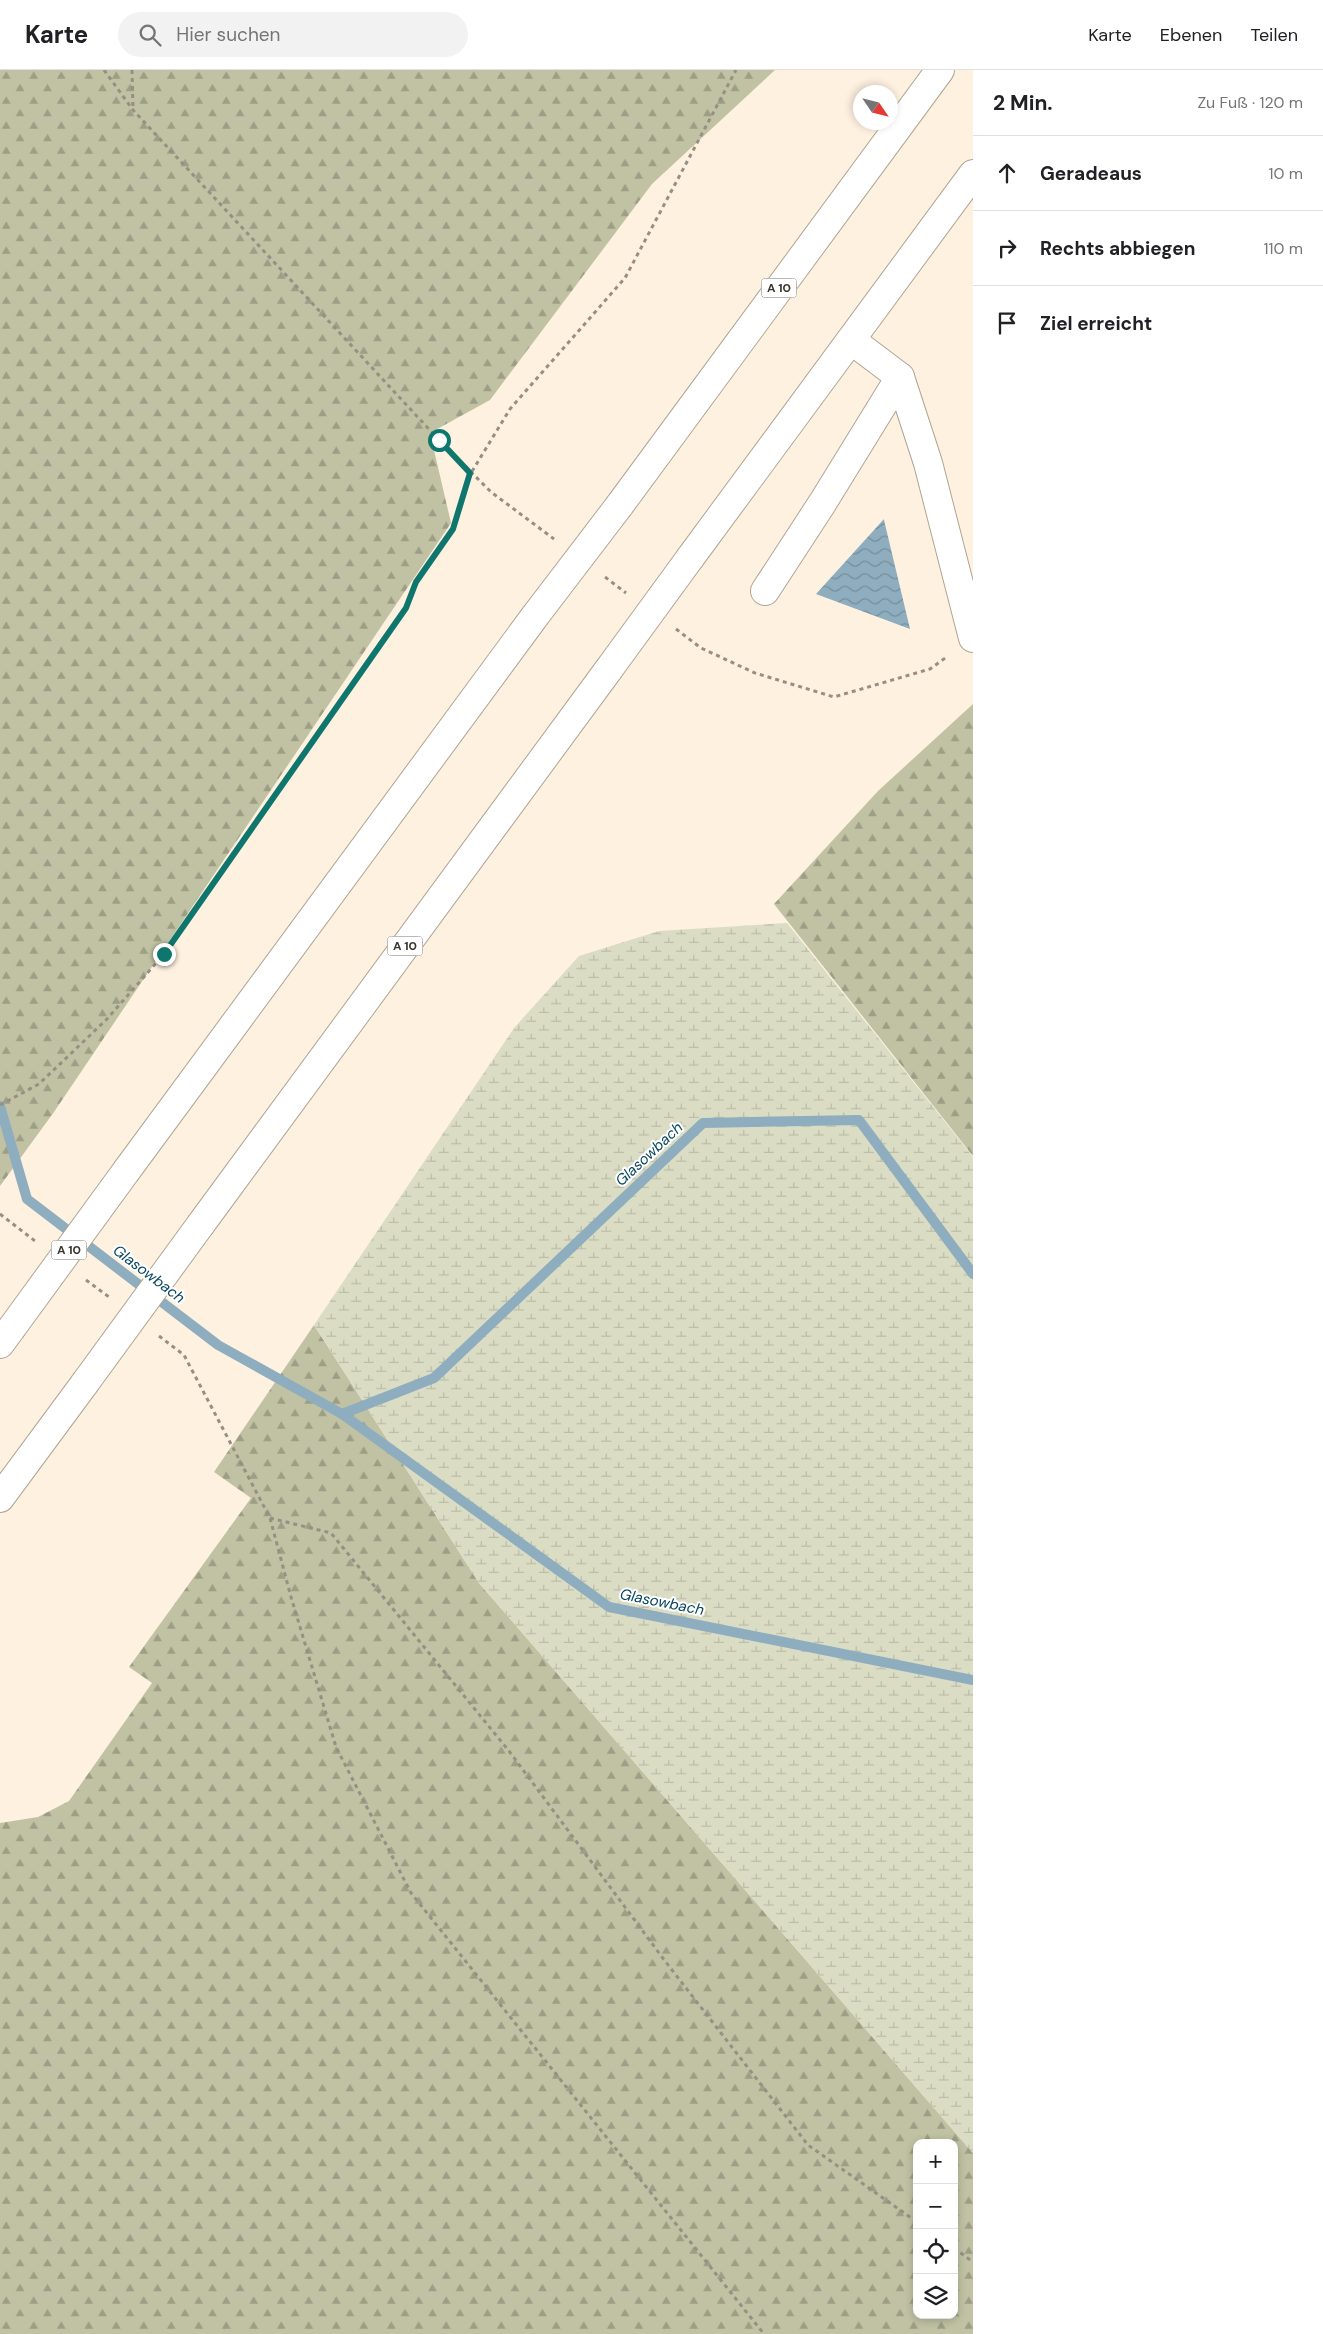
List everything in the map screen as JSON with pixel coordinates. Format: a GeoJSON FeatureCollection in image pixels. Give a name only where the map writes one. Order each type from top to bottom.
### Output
{"type":"FeatureCollection","features":[{"type":"Feature","properties":{"kind":"main road","name":"A 10"},"geometry":{"type":"LineString","coordinates":[[6,1337],[127,1170],[940,70]]}},
{"type":"Feature","properties":{"kind":"main road","name":"A 10"},"geometry":{"type":"LineString","coordinates":[[0,1498],[973,174]]}},
{"type":"Feature","properties":{"kind":"main road"},"geometry":{"type":"LineString","coordinates":[[851,340],[900,377],[928,463],[973,638]]}},
{"type":"Feature","properties":{"kind":"main road"},"geometry":{"type":"LineString","coordinates":[[765,591],[823,502],[900,377]]}},
{"type":"Feature","properties":{"kind":"path"},"geometry":{"type":"LineString","coordinates":[[104,70],[134,110],[470,473],[490,492],[561,544]]}},
{"type":"Feature","properties":{"kind":"path"},"geometry":{"type":"LineString","coordinates":[[132,70],[134,110]]}},
{"type":"Feature","properties":{"kind":"path"},"geometry":{"type":"LineString","coordinates":[[0,1105],[38,1084],[106,1020],[164,954],[406,608],[416,582],[453,529],[470,473],[510,409],[625,278],[736,70]]}},
{"type":"Feature","properties":{"kind":"path"},"geometry":{"type":"LineString","coordinates":[[600,573],[631,596]]}},
{"type":"Feature","properties":{"kind":"path"},"geometry":{"type":"LineString","coordinates":[[670,625],[701,648],[755,673],[834,697],[930,669],[973,638]]}},
{"type":"Feature","properties":{"kind":"path"},"geometry":{"type":"LineString","coordinates":[[215,1410],[270,1518],[291,1597],[336,1747],[411,1893],[764,2334]]}},
{"type":"Feature","properties":{"kind":"path"},"geometry":{"type":"LineString","coordinates":[[270,1518],[331,1533],[509,1751],[665,1961],[808,2145],[913,2219]]}},
{"type":"Feature","properties":{"kind":"path"},"geometry":{"type":"LineString","coordinates":[[958,2251],[973,2262]]}},
{"type":"Feature","properties":{"kind":"green space"},"geometry":{"type":"Polygon","coordinates":[[[0,70],[775,70],[652,184],[490,400],[430,433],[451,523],[54,1112],[0,1186],[0,70]]]}},
{"type":"Feature","properties":{"kind":"green space"},"geometry":{"type":"Polygon","coordinates":[[[973,704],[973,1156],[774,904],[878,791],[973,704]]]}},
{"type":"Feature","properties":{"kind":"green space"},"geometry":{"type":"Polygon","coordinates":[[[787,923],[973,1157],[973,2153],[479,1583],[314,1325],[514,1028],[579,956],[659,931],[787,923]]]}},
{"type":"Feature","properties":{"kind":"green space"},"geometry":{"type":"Polygon","coordinates":[[[314,1325],[479,1583],[973,2153],[973,2334],[0,2334],[0,1823],[38,1817],[69,1801],[152,1683],[129,1667],[251,1498],[214,1472],[314,1325]]]}},
{"type":"Feature","properties":{"kind":"water"},"geometry":{"type":"Polygon","coordinates":[[[884,520],[910,629],[816,594],[884,520]]]}},
{"type":"Feature","properties":{"kind":"waterway","name":"Glasowbach"},"geometry":{"type":"LineString","coordinates":[[0,1106],[27,1199],[218,1345],[342,1414],[434,1378],[703,1123],[859,1120],[973,1274]]}},
{"type":"Feature","properties":{"kind":"waterway","name":"Glasowbach"},"geometry":{"type":"LineString","coordinates":[[342,1414],[609,1607],[973,1680]]}},
{"type":"Feature","properties":{"kind":"route"},"geometry":{"type":"LineString","coordinates":[[164,954],[406,608],[416,582],[453,529],[470,473],[439,440]]}}]}
